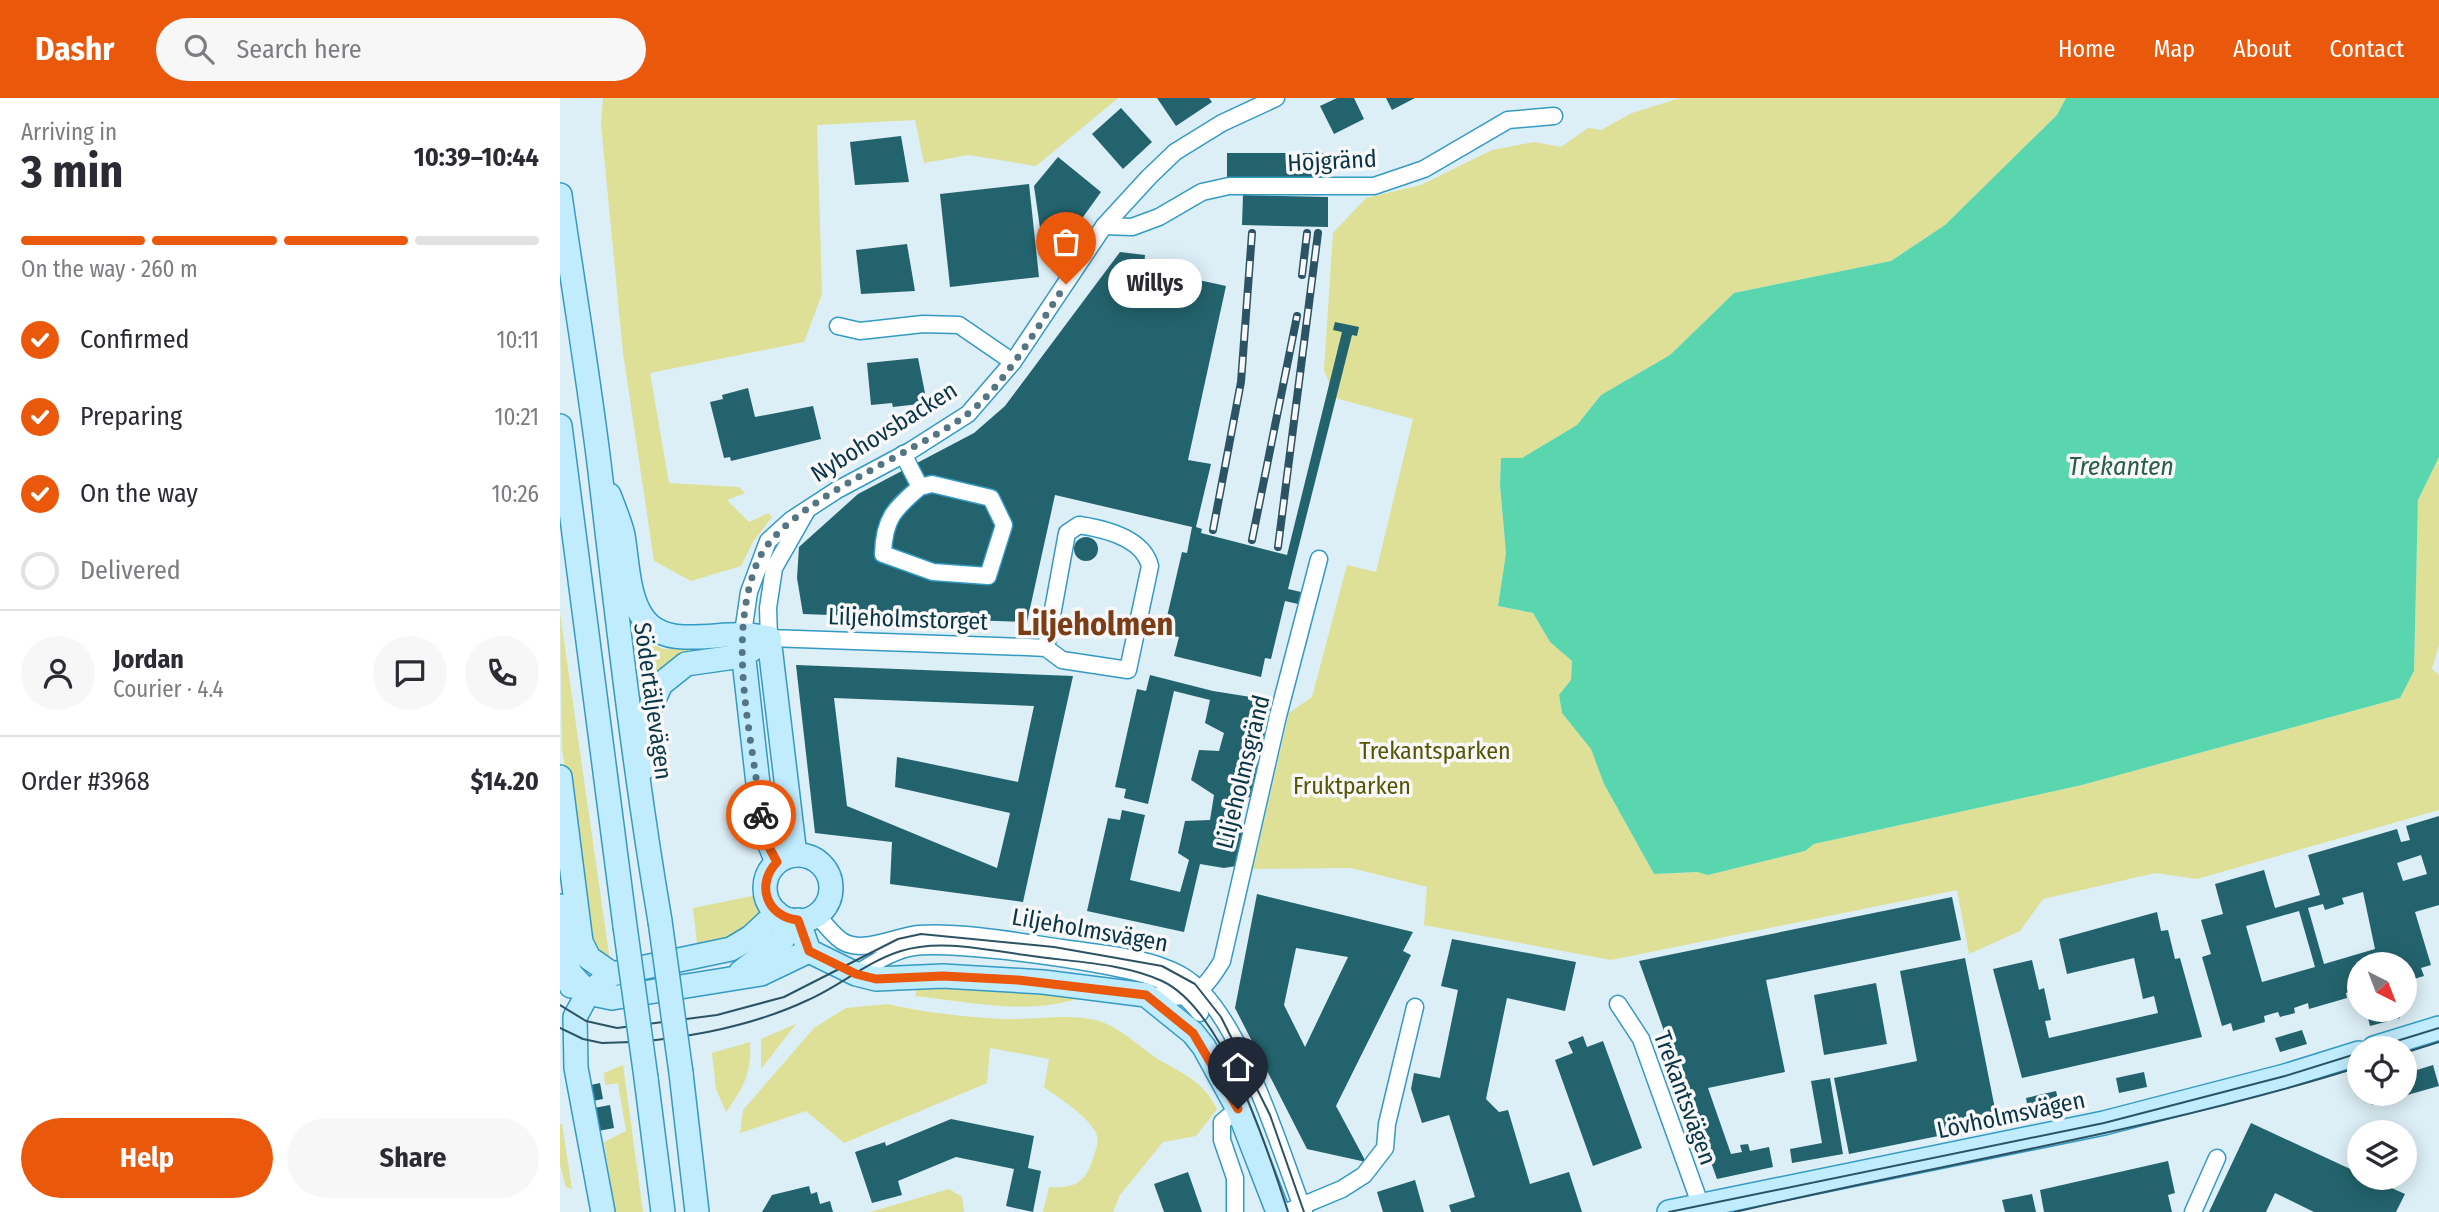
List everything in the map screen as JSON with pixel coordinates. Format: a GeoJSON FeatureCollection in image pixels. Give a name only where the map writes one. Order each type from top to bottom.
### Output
{"type":"FeatureCollection","features":[{"type":"Feature","properties":{"kind":"street","name":"Nybohovsbacken"},"geometry":{"type":"LineString","coordinates":[[786,859],[763,828],[742,656],[748,592],[768,541],[791,520],[837,490],[968,414],[1013,362],[1104,226],[1175,152],[1222,122],[1276,98]]}},
{"type":"Feature","properties":{"kind":"street","name":"Hojgränd"},"geometry":{"type":"LineString","coordinates":[[1104,226],[1132,227],[1159,217],[1202,192],[1229,186],[1374,186],[1424,169],[1508,120],[1554,116]]}},
{"type":"Feature","properties":{"kind":"street","name":"Södertäljevägen"},"geometry":{"type":"LineString","coordinates":[[560,195],[599,464],[604,535],[640,806],[660,921],[698,1212]]}},
{"type":"Feature","properties":{"kind":"street"},"geometry":{"type":"LineString","coordinates":[[838,326],[860,331],[923,324],[959,325],[993,345],[1013,362]]}},
{"type":"Feature","properties":{"kind":"street"},"geometry":{"type":"LineString","coordinates":[[560,426],[663,1212]]}},
{"type":"Feature","properties":{"kind":"street"},"geometry":{"type":"LineString","coordinates":[[903,454],[920,487]]}},
{"type":"Feature","properties":{"kind":"street"},"geometry":{"type":"LineString","coordinates":[[599,464],[622,531],[631,592],[638,615],[657,632],[670,636],[743,632],[769,638]]}},
{"type":"Feature","properties":{"kind":"street"},"geometry":{"type":"LineString","coordinates":[[932,484],[992,498],[1004,525],[988,576],[933,572],[883,554],[883,530],[899,506],[920,487],[932,484]]}},
{"type":"Feature","properties":{"kind":"street","name":"Nybohovsbacken"},"geometry":{"type":"LineString","coordinates":[[786,859],[768,608],[774,568],[806,512]]}},
{"type":"Feature","properties":{"kind":"street","name":"Liljeholmstorget"},"geometry":{"type":"LineString","coordinates":[[769,638],[1045,649],[1062,660],[1129,670],[1150,566],[1147,552],[1139,545],[1093,527],[1079,525],[1067,533],[1045,649]]}},
{"type":"Feature","properties":{"kind":"street"},"geometry":{"type":"LineString","coordinates":[[560,528],[584,611]]}},
{"type":"Feature","properties":{"kind":"street","name":"Liljeholmsgränd"},"geometry":{"type":"LineString","coordinates":[[1204,1047],[1200,1013],[1194,994],[1222,961],[1228,945],[1278,716],[1319,559]]}},
{"type":"Feature","properties":{"kind":"street"},"geometry":{"type":"LineString","coordinates":[[640,806],[650,708],[661,684],[686,664],[742,656],[769,638]]}},
{"type":"Feature","properties":{"kind":"street"},"geometry":{"type":"LineString","coordinates":[[560,777],[581,942],[589,958],[612,974]]}},
{"type":"Feature","properties":{"kind":"street"},"geometry":{"type":"LineString","coordinates":[[575,1017],[588,993],[612,974],[731,949],[796,917],[829,897],[828,874],[818,862],[786,859],[767,877],[765,890],[770,905],[796,917],[809,951],[856,974],[876,979],[943,976],[1043,982],[1146,995],[1194,994]]}},
{"type":"Feature","properties":{"kind":"street"},"geometry":{"type":"LineString","coordinates":[[560,906],[575,1017],[576,1068],[603,1212]]}},
{"type":"Feature","properties":{"kind":"street"},"geometry":{"type":"LineString","coordinates":[[730,980],[783,939],[796,917]]}},
{"type":"Feature","properties":{"kind":"street","name":"Liljeholmsvägen"},"geometry":{"type":"LineString","coordinates":[[796,917],[848,944],[860,946],[932,934],[1054,947],[1162,966],[1188,979],[1194,994]]}},
{"type":"Feature","properties":{"kind":"street","name":"Liljeholmsvägen"},"geometry":{"type":"LineString","coordinates":[[856,974],[898,951],[933,946],[1036,957],[1140,974],[1194,994],[1221,1017],[1270,1115],[1297,1210]]}},
{"type":"Feature","properties":{"kind":"street"},"geometry":{"type":"LineString","coordinates":[[570,973],[588,993],[612,998],[761,974],[809,951]]}},
{"type":"Feature","properties":{"kind":"street"},"geometry":{"type":"LineString","coordinates":[[1146,995],[1193,1033],[1204,1047],[1238,1109],[1278,1212]]}},
{"type":"Feature","properties":{"kind":"street","name":"Trekantsvägen"},"geometry":{"type":"LineString","coordinates":[[1619,1004],[1641,1039],[1702,1208]]}},
{"type":"Feature","properties":{"kind":"street"},"geometry":{"type":"LineString","coordinates":[[1297,1210],[1364,1175],[1385,1148],[1415,1007]]}},
{"type":"Feature","properties":{"kind":"street"},"geometry":{"type":"LineString","coordinates":[[2413,1036],[2439,1028]]}},
{"type":"Feature","properties":{"kind":"street"},"geometry":{"type":"LineString","coordinates":[[2417,1049],[2439,1042]]}},
{"type":"Feature","properties":{"kind":"street","name":"Lövholmsvägen"},"geometry":{"type":"LineString","coordinates":[[1669,1212],[1702,1208],[2104,1123],[2285,1076],[2347,1057]]}},
{"type":"Feature","properties":{"kind":"street","name":"Lövholmsvägen"},"geometry":{"type":"LineString","coordinates":[[1735,1212],[2107,1134],[2290,1088],[2347,1071]]}},
{"type":"Feature","properties":{"kind":"street"},"geometry":{"type":"LineString","coordinates":[[1235,1212],[1235,1178],[1221,1133],[1222,1122],[1238,1109]]}},
{"type":"Feature","properties":{"kind":"street"},"geometry":{"type":"LineString","coordinates":[[2193,1212],[2217,1158]]}},
{"type":"Feature","properties":{"kind":"green space"},"geometry":{"type":"Polygon","coordinates":[[[603,98],[1118,98],[1036,166],[968,155],[924,163],[915,120],[817,125],[822,294],[804,342],[650,373],[669,483],[739,487],[745,493],[727,500],[749,522],[768,513],[772,517],[753,542],[741,566],[691,581],[654,561],[623,353],[601,124],[603,98]]]}},
{"type":"Feature","properties":{"kind":"green space"},"geometry":{"type":"Polygon","coordinates":[[[1680,98],[2066,98],[2057,115],[1945,225],[1891,261],[1734,293],[1670,355],[1601,395],[1577,425],[1522,458],[1501,459],[1500,485],[1506,553],[1498,606],[1533,613],[1550,642],[1572,661],[1571,680],[1559,695],[1562,713],[1591,748],[1604,784],[1654,874],[1697,872],[1708,875],[1805,851],[1814,844],[2082,785],[2400,698],[2414,671],[2418,500],[2439,457],[2439,645],[2432,669],[2439,675],[2439,810],[2197,879],[2155,873],[2043,899],[2020,931],[1969,954],[1957,890],[1611,960],[1424,925],[1427,887],[1351,868],[1253,869],[1289,713],[1312,697],[1347,565],[1376,572],[1413,419],[1335,398],[1324,370],[1333,233],[1366,198],[1421,185],[1492,150],[1534,142],[1561,147],[1588,128],[1601,130],[1632,113],[1680,98]]]}},
{"type":"Feature","properties":{"kind":"green space"},"geometry":{"type":"Polygon","coordinates":[[[560,613],[610,961],[592,946],[562,749],[560,613]]]}},
{"type":"Feature","properties":{"kind":"green space"},"geometry":{"type":"Polygon","coordinates":[[[632,629],[651,644],[664,649],[708,646],[708,650],[642,699],[632,629]]]}},
{"type":"Feature","properties":{"kind":"green space"},"geometry":{"type":"Polygon","coordinates":[[[762,894],[757,920],[751,928],[743,935],[698,952],[693,908],[762,894]]]}},
{"type":"Feature","properties":{"kind":"green space"},"geometry":{"type":"Polygon","coordinates":[[[918,984],[1012,992],[1021,985],[1087,995],[1046,1005],[1002,1006],[915,996],[918,984]]]}},
{"type":"Feature","properties":{"kind":"green space"},"geometry":{"type":"Polygon","coordinates":[[[888,1004],[975,1017],[1068,1017],[1100,1021],[1192,1079],[1212,1099],[1217,1109],[1196,1136],[1163,1142],[1120,1195],[1113,1212],[1043,1212],[1049,1187],[1075,1184],[1085,1176],[1098,1142],[1095,1131],[1085,1118],[1044,1087],[1049,1059],[990,1048],[987,1083],[844,1143],[806,1111],[740,1133],[743,1110],[814,1028],[846,1008],[888,1004]]]}},
{"type":"Feature","properties":{"kind":"green space"},"geometry":{"type":"Polygon","coordinates":[[[796,1024],[761,1069],[761,1039],[796,1024]]]}},
{"type":"Feature","properties":{"kind":"green space"},"geometry":{"type":"Polygon","coordinates":[[[750,1042],[745,1080],[726,1112],[716,1089],[712,1053],[750,1042]]]}},
{"type":"Feature","properties":{"kind":"green space"},"geometry":{"type":"Polygon","coordinates":[[[623,1065],[643,1212],[615,1212],[604,1142],[626,1131],[618,1083],[605,1085],[604,1073],[623,1065]]]}},
{"type":"Feature","properties":{"kind":"green space"},"geometry":{"type":"Polygon","coordinates":[[[560,1124],[572,1189],[566,1187],[560,1165],[560,1124]]]}},
{"type":"Feature","properties":{"kind":"green space"},"geometry":{"type":"Polygon","coordinates":[[[949,1189],[962,1197],[964,1212],[870,1212],[949,1189]]]}},
{"type":"Feature","properties":{"kind":"water","name":"Trekanten"},"geometry":{"type":"Polygon","coordinates":[[[2066,98],[2439,98],[2439,457],[2418,500],[2414,671],[2400,698],[2082,785],[1814,844],[1805,851],[1708,875],[1697,872],[1654,874],[1604,784],[1591,749],[1562,713],[1559,695],[1571,680],[1572,661],[1550,642],[1533,613],[1498,606],[1506,553],[1500,485],[1501,458],[1522,458],[1577,425],[1601,395],[1670,355],[1734,293],[1891,261],[1945,225],[2057,115],[2066,98]]]}},
{"type":"Feature","properties":{"kind":"building"},"geometry":{"type":"Polygon","coordinates":[[[1157,98],[1209,98],[1212,102],[1176,126],[1157,98]]]}},
{"type":"Feature","properties":{"kind":"building"},"geometry":{"type":"Polygon","coordinates":[[[1337,98],[1354,98],[1364,119],[1334,134],[1320,106],[1337,98]]]}},
{"type":"Feature","properties":{"kind":"building"},"geometry":{"type":"Polygon","coordinates":[[[1386,98],[1415,98],[1392,110],[1386,98]]]}},
{"type":"Feature","properties":{"kind":"building"},"geometry":{"type":"Polygon","coordinates":[[[1121,108],[1152,142],[1123,169],[1092,134],[1121,108]]]}},
{"type":"Feature","properties":{"kind":"building"},"geometry":{"type":"Polygon","coordinates":[[[901,136],[909,182],[855,185],[850,142],[901,136]]]}},
{"type":"Feature","properties":{"kind":"building"},"geometry":{"type":"Polygon","coordinates":[[[1227,153],[1331,153],[1331,177],[1227,177],[1227,153]]]}},
{"type":"Feature","properties":{"kind":"building"},"geometry":{"type":"Polygon","coordinates":[[[1058,157],[1101,192],[1058,252],[1042,242],[1034,186],[1058,157]]]}},
{"type":"Feature","properties":{"kind":"building"},"geometry":{"type":"Polygon","coordinates":[[[1029,184],[1039,277],[950,287],[940,194],[1029,184]]]}},
{"type":"Feature","properties":{"kind":"building"},"geometry":{"type":"Polygon","coordinates":[[[1243,195],[1328,197],[1328,227],[1242,225],[1243,195]]]}},
{"type":"Feature","properties":{"kind":"building"},"geometry":{"type":"Polygon","coordinates":[[[907,244],[915,291],[861,294],[856,250],[907,244]]]}},
{"type":"Feature","properties":{"kind":"building"},"geometry":{"type":"Polygon","coordinates":[[[1120,252],[1145,255],[1144,268],[1226,286],[1188,460],[1211,464],[1196,527],[1202,529],[1201,533],[1287,555],[1342,332],[1333,330],[1335,322],[1359,327],[1357,336],[1352,335],[1288,589],[1301,592],[1298,604],[1285,601],[1271,659],[1265,658],[1261,677],[1174,656],[1179,637],[1163,634],[1182,552],[1187,553],[1192,527],[1055,495],[1027,622],[803,614],[797,578],[799,547],[858,494],[974,433],[1005,406],[1120,252]]]}},
{"type":"Feature","properties":{"kind":"building"},"geometry":{"type":"Polygon","coordinates":[[[918,358],[927,403],[893,407],[892,403],[871,405],[867,363],[918,358]]]}},
{"type":"Feature","properties":{"kind":"building"},"geometry":{"type":"Polygon","coordinates":[[[748,388],[755,417],[813,406],[821,439],[731,461],[730,457],[724,458],[710,402],[723,399],[722,395],[748,388]]]}},
{"type":"Feature","properties":{"kind":"building"},"geometry":{"type":"Polygon","coordinates":[[[1086,537],[1097,544],[1098,549],[1091,560],[1086,561],[1075,554],[1074,549],[1081,538],[1086,537]]]}},
{"type":"Feature","properties":{"kind":"building"},"geometry":{"type":"Polygon","coordinates":[[[796,665],[1073,676],[1023,902],[890,884],[892,842],[815,833],[796,665]],[[834,698],[847,806],[997,868],[1010,813],[895,787],[897,757],[1018,782],[1034,706],[834,698]]]}},
{"type":"Feature","properties":{"kind":"building"},"geometry":{"type":"Polygon","coordinates":[[[1150,675],[1213,691],[1257,698],[1272,707],[1265,738],[1246,739],[1242,756],[1259,765],[1252,797],[1234,798],[1229,823],[1244,831],[1236,866],[1224,868],[1200,864],[1184,932],[1087,911],[1108,818],[1120,820],[1122,810],[1145,815],[1130,880],[1180,892],[1189,860],[1178,853],[1185,821],[1210,820],[1214,795],[1191,780],[1199,750],[1219,751],[1224,733],[1205,723],[1210,700],[1174,691],[1148,804],[1124,798],[1126,789],[1115,787],[1137,689],[1146,691],[1150,675]]]}},
{"type":"Feature","properties":{"kind":"building"},"geometry":{"type":"Polygon","coordinates":[[[2439,816],[2439,905],[2415,912],[2431,965],[2421,968],[2424,976],[2417,978],[2417,952],[2365,952],[2375,949],[2363,892],[2342,898],[2344,904],[2325,910],[2323,904],[2308,908],[2324,964],[2347,957],[2347,998],[2309,1009],[2308,1003],[2294,1008],[2295,1013],[2280,1017],[2278,1012],[2264,1016],[2265,1022],[2233,1031],[2231,1023],[2222,1026],[2202,957],[2211,954],[2201,920],[2223,914],[2215,884],[2264,870],[2275,908],[2320,895],[2308,855],[2397,829],[2401,842],[2410,840],[2406,826],[2439,816]],[[2421,855],[2397,863],[2403,881],[2427,874],[2421,855]],[[2299,911],[2246,926],[2262,982],[2315,967],[2299,911]]]}},
{"type":"Feature","properties":{"kind":"building"},"geometry":{"type":"Polygon","coordinates":[[[1257,894],[1413,932],[1403,951],[1411,955],[1336,1106],[1366,1162],[1307,1149],[1235,1008],[1257,894]],[[1296,948],[1284,1005],[1305,1047],[1348,957],[1296,948]]]}},
{"type":"Feature","properties":{"kind":"building"},"geometry":{"type":"Polygon","coordinates":[[[1952,897],[1961,940],[1766,980],[1785,1072],[1708,1088],[1731,1154],[1742,1152],[1740,1145],[1748,1144],[1750,1151],[1769,1147],[1773,1167],[1717,1179],[1639,961],[1952,897]]]}},
{"type":"Feature","properties":{"kind":"building"},"geometry":{"type":"Polygon","coordinates":[[[2157,912],[2161,931],[2168,930],[2175,959],[2180,958],[2202,1037],[2022,1078],[1993,969],[2032,960],[2039,990],[2044,988],[2051,1020],[2045,1021],[2049,1038],[2158,1013],[2154,996],[2143,999],[2134,958],[2067,974],[2059,939],[2157,912]]]}},
{"type":"Feature","properties":{"kind":"building"},"geometry":{"type":"Polygon","coordinates":[[[1452,939],[1576,962],[1565,1011],[1507,998],[1486,1099],[1499,1112],[1508,1110],[1530,1184],[1569,1172],[1582,1212],[1451,1212],[1449,1205],[1475,1197],[1449,1115],[1422,1123],[1411,1089],[1414,1073],[1440,1078],[1458,990],[1441,986],[1452,939]]]}},
{"type":"Feature","properties":{"kind":"building"},"geometry":{"type":"Polygon","coordinates":[[[1965,958],[1998,1124],[1849,1154],[1834,1078],[1917,1061],[1900,971],[1965,958]]]}},
{"type":"Feature","properties":{"kind":"building"},"geometry":{"type":"Polygon","coordinates":[[[1876,983],[1887,1044],[1824,1055],[1814,995],[1876,983]]]}},
{"type":"Feature","properties":{"kind":"building"},"geometry":{"type":"Polygon","coordinates":[[[2369,1022],[2385,1022],[2370,1026],[2369,1022]]]}},
{"type":"Feature","properties":{"kind":"building"},"geometry":{"type":"Polygon","coordinates":[[[2302,1030],[2307,1044],[2280,1052],[2275,1038],[2302,1030]]]}},
{"type":"Feature","properties":{"kind":"building"},"geometry":{"type":"Polygon","coordinates":[[[1583,1036],[1587,1047],[1603,1041],[1642,1148],[1593,1166],[1555,1060],[1573,1053],[1568,1042],[1583,1036]]]}},
{"type":"Feature","properties":{"kind":"building"},"geometry":{"type":"Polygon","coordinates":[[[2433,1065],[2439,1086],[2417,1092],[2417,1070],[2433,1065]]]}},
{"type":"Feature","properties":{"kind":"building"},"geometry":{"type":"Polygon","coordinates":[[[2144,1072],[2147,1087],[2119,1093],[2116,1078],[2144,1072]]]}},
{"type":"Feature","properties":{"kind":"building"},"geometry":{"type":"Polygon","coordinates":[[[1830,1078],[1843,1154],[1792,1163],[1790,1149],[1822,1143],[1811,1081],[1830,1078]]]}},
{"type":"Feature","properties":{"kind":"building"},"geometry":{"type":"Polygon","coordinates":[[[600,1083],[603,1099],[593,1101],[591,1085],[600,1083]]]}},
{"type":"Feature","properties":{"kind":"building"},"geometry":{"type":"Polygon","coordinates":[[[2056,1091],[2060,1107],[2029,1114],[2026,1098],[2056,1091]]]}},
{"type":"Feature","properties":{"kind":"building"},"geometry":{"type":"Polygon","coordinates":[[[610,1105],[614,1128],[598,1131],[594,1108],[610,1105]]]}},
{"type":"Feature","properties":{"kind":"building"},"geometry":{"type":"Polygon","coordinates":[[[951,1119],[1034,1136],[1028,1168],[1041,1171],[1033,1212],[1006,1206],[1014,1169],[956,1157],[898,1181],[902,1195],[872,1203],[855,1152],[885,1142],[886,1146],[951,1119]]]}},
{"type":"Feature","properties":{"kind":"building"},"geometry":{"type":"Polygon","coordinates":[[[2251,1123],[2347,1167],[2347,1190],[2396,1190],[2405,1194],[2396,1212],[2314,1212],[2275,1193],[2266,1212],[2209,1212],[2251,1123]]]}},
{"type":"Feature","properties":{"kind":"building"},"geometry":{"type":"Polygon","coordinates":[[[2168,1161],[2175,1193],[2168,1195],[2172,1212],[2044,1212],[2040,1190],[2168,1161]]]}},
{"type":"Feature","properties":{"kind":"building"},"geometry":{"type":"Polygon","coordinates":[[[1188,1172],[1202,1212],[1164,1212],[1154,1184],[1188,1172]]]}},
{"type":"Feature","properties":{"kind":"building"},"geometry":{"type":"Polygon","coordinates":[[[1415,1180],[1424,1212],[1383,1212],[1377,1192],[1415,1180]]]}},
{"type":"Feature","properties":{"kind":"building"},"geometry":{"type":"Polygon","coordinates":[[[809,1186],[811,1194],[817,1192],[820,1204],[830,1201],[833,1212],[762,1212],[772,1195],[809,1186]]]}},
{"type":"Feature","properties":{"kind":"building"},"geometry":{"type":"Polygon","coordinates":[[[2032,1194],[2036,1212],[2005,1212],[2002,1200],[2032,1194]]]}},
{"type":"Feature","properties":{"kind":"tram line"},"geometry":{"type":"LineString","coordinates":[[560,1005],[586,1021],[617,1028],[717,1015],[784,997],[898,939],[921,934],[1054,947],[1162,966],[1195,984],[1221,1017],[1270,1115],[1304,1212]]}},
{"type":"Feature","properties":{"kind":"tram line"},"geometry":{"type":"LineString","coordinates":[[560,1028],[583,1039],[602,1043],[654,1040],[708,1032],[785,1010],[820,994],[889,955],[916,947],[983,949],[1131,970],[1162,981],[1184,996],[1205,1020],[1240,1084],[1288,1212]]}},
{"type":"Feature","properties":{"kind":"tram line"},"geometry":{"type":"LineString","coordinates":[[2413,1036],[2439,1028]]}},
{"type":"Feature","properties":{"kind":"tram line"},"geometry":{"type":"LineString","coordinates":[[2417,1049],[2439,1042]]}},
{"type":"Feature","properties":{"kind":"tram line"},"geometry":{"type":"LineString","coordinates":[[1669,1212],[2104,1123],[2285,1076],[2347,1057]]}},
{"type":"Feature","properties":{"kind":"tram line"},"geometry":{"type":"LineString","coordinates":[[1735,1212],[2205,1110],[2347,1071]]}},
{"type":"Feature","properties":{"kind":"railway"},"geometry":{"type":"LineString","coordinates":[[1213,530],[1241,382],[1252,233]]}},
{"type":"Feature","properties":{"kind":"railway"},"geometry":{"type":"LineString","coordinates":[[1302,275],[1307,233]]}},
{"type":"Feature","properties":{"kind":"railway"},"geometry":{"type":"LineString","coordinates":[[1278,547],[1318,233]]}},
{"type":"Feature","properties":{"kind":"railway"},"geometry":{"type":"LineString","coordinates":[[1252,540],[1297,316]]}},
{"type":"Feature","properties":{"kind":"way so far"},"geometry":{"type":"LineString","coordinates":[[761,815],[742,656],[748,592],[768,541],[791,520],[837,490],[910,451],[968,414],[1013,362],[1066,284]]}},
{"type":"Feature","properties":{"kind":"place","name":"Willys"},"geometry":{"type":"Point","coordinates":[1066,284]}},
{"type":"Feature","properties":{"kind":"district","name":"Liljeholmen"},"geometry":{"type":"Point","coordinates":[1095,624]}},
{"type":"Feature","properties":{"kind":"route"},"geometry":{"type":"LineString","coordinates":[[761,815],[770,849],[777,862],[767,877],[767,899],[777,913],[791,920],[798,920],[809,951],[856,974],[876,979],[943,976],[1018,980],[1146,995],[1193,1033],[1204,1047],[1238,1109]]}},
{"type":"Feature","properties":{"kind":"park label","name":"Trekantsparken"},"geometry":{"type":"Point","coordinates":[1435,751]}},
{"type":"Feature","properties":{"kind":"park label","name":"Fruktparken"},"geometry":{"type":"Point","coordinates":[1352,786]}}]}
